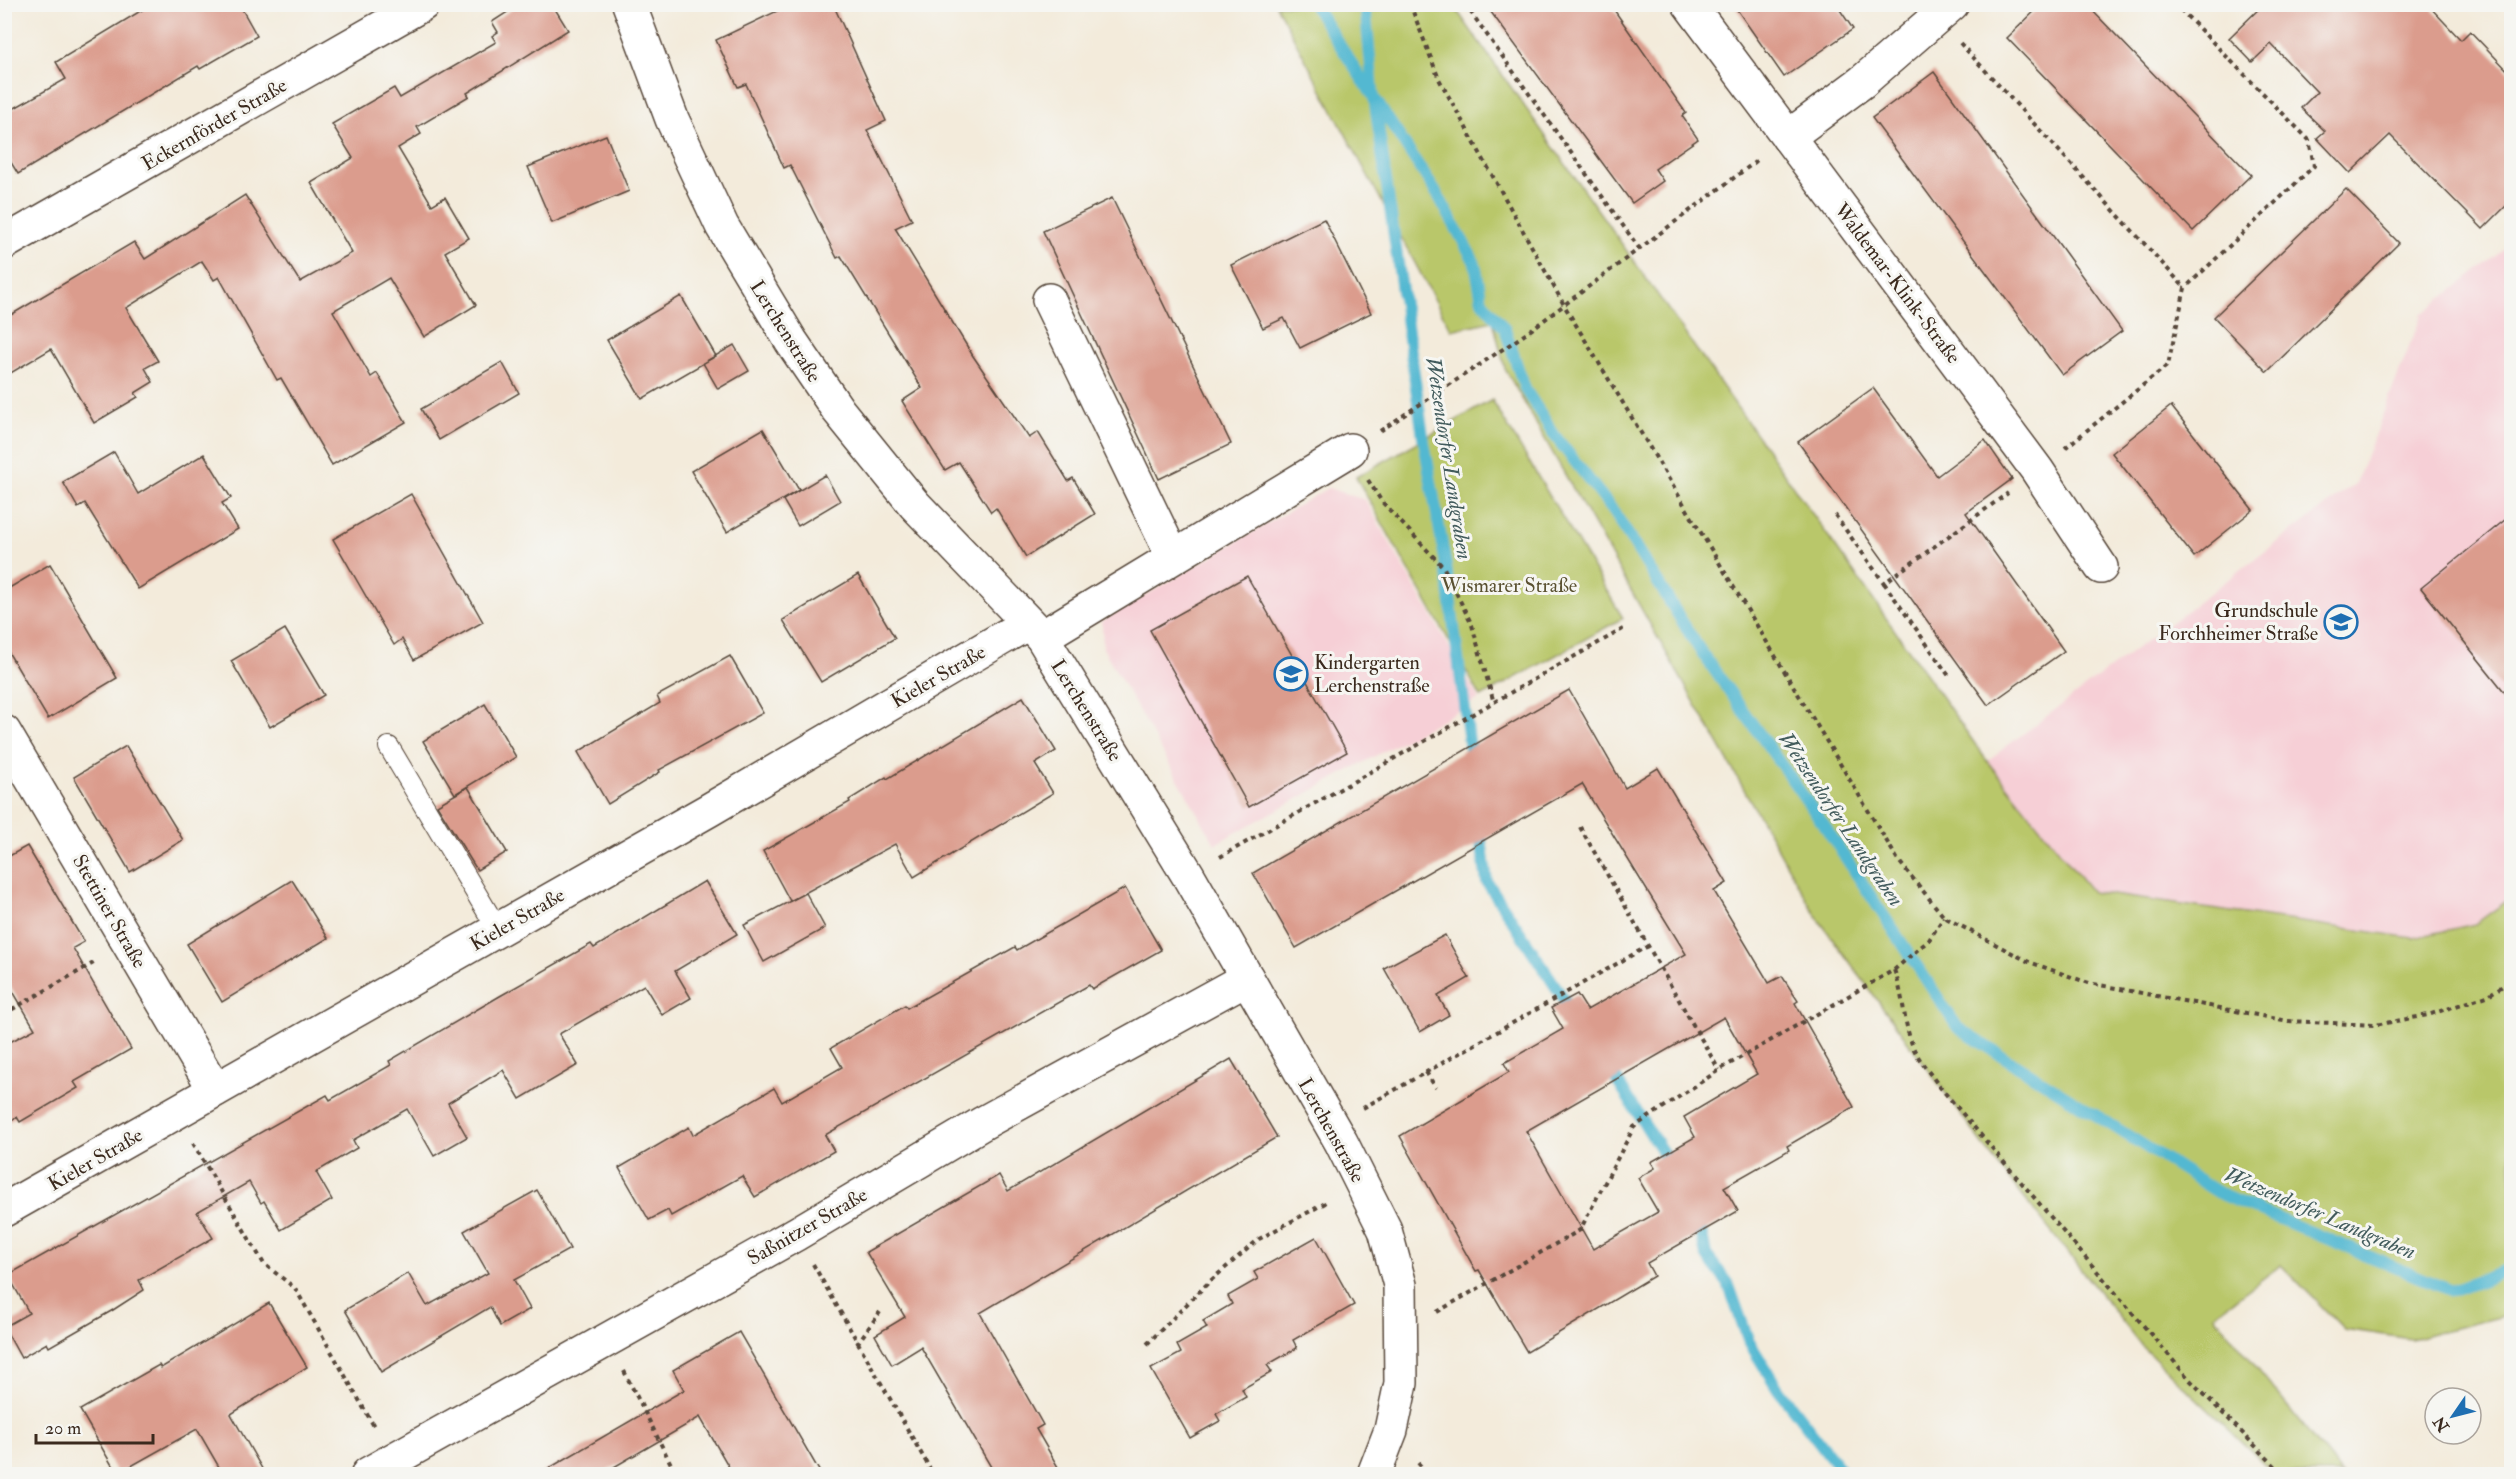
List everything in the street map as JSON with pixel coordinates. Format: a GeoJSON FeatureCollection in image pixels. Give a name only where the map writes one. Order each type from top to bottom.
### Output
{"type":"FeatureCollection","features":[{"type":"Feature","properties":{"kind":"street","name":"Eckernförder Straße"},"geometry":{"type":"LineString","coordinates":[[4,243],[423,4]]}},
{"type":"Feature","properties":{"kind":"street","name":"Lerchenstraße"},"geometry":{"type":"LineString","coordinates":[[629,4],[672,119],[722,226],[791,341],[838,411],[914,504],[1035,630],[1188,875],[1362,1184],[1385,1230],[1400,1285],[1402,1331],[1401,1383],[1390,1430],[1374,1474]]}},
{"type":"Feature","properties":{"kind":"street","name":"Waldemar-Klink-Straße"},"geometry":{"type":"LineString","coordinates":[[1689,4],[2037,470],[2101,567]]}},
{"type":"Feature","properties":{"kind":"street"},"geometry":{"type":"LineString","coordinates":[[1788,137],[1862,82],[1945,11]]}},
{"type":"Feature","properties":{"kind":"street"},"geometry":{"type":"LineString","coordinates":[[1049,300],[1173,557]]}},
{"type":"Feature","properties":{"kind":"street"},"geometry":{"type":"LineString","coordinates":[[1035,630],[1173,557],[1350,450]]}},
{"type":"Feature","properties":{"kind":"street","name":"Kieler Straße"},"geometry":{"type":"LineString","coordinates":[[4,1210],[699,816],[1035,630]]}},
{"type":"Feature","properties":{"kind":"street","name":"Stettiner Straße"},"geometry":{"type":"LineString","coordinates":[[4,732],[215,1090]]}},
{"type":"Feature","properties":{"kind":"street","name":"Saßnitzer Straße"},"geometry":{"type":"LineString","coordinates":[[380,1467],[796,1234],[983,1123],[1247,978]]}},
{"type":"Feature","properties":{"kind":"lane"},"geometry":{"type":"LineString","coordinates":[[389,747],[498,930]]}},
{"type":"Feature","properties":{"kind":"path"},"geometry":{"type":"LineString","coordinates":[[1410,4],[1439,79],[1564,304],[1898,860],[1944,917],[2029,963],[2089,983],[2288,1021],[2375,1024],[2428,1015],[2487,996],[2511,980]]}},
{"type":"Feature","properties":{"kind":"path"},"geometry":{"type":"LineString","coordinates":[[1465,4],[1639,248]]}},
{"type":"Feature","properties":{"kind":"path"},"geometry":{"type":"LineString","coordinates":[[1884,583],[2037,470],[2168,365],[2185,288],[2314,166],[2309,140],[2175,4]]}},
{"type":"Feature","properties":{"kind":"path"},"geometry":{"type":"LineString","coordinates":[[1945,11],[2185,288]]}},
{"type":"Feature","properties":{"kind":"path"},"geometry":{"type":"LineString","coordinates":[[1494,703],[1472,625],[1444,568],[1382,502],[1350,450],[1524,335],[1788,137]]}},
{"type":"Feature","properties":{"kind":"path"},"geometry":{"type":"LineString","coordinates":[[1835,515],[1949,676]]}},
{"type":"Feature","properties":{"kind":"path"},"geometry":{"type":"LineString","coordinates":[[1188,875],[1623,629]]}},
{"type":"Feature","properties":{"kind":"path"},"geometry":{"type":"LineString","coordinates":[[1580,827],[1719,1071]]}},
{"type":"Feature","properties":{"kind":"path"},"geometry":{"type":"LineString","coordinates":[[1402,1331],[1580,1230],[1635,1127],[1719,1071],[1894,970],[1929,940],[1944,917]]}},
{"type":"Feature","properties":{"kind":"path"},"geometry":{"type":"LineString","coordinates":[[4,1014],[129,943]]}},
{"type":"Feature","properties":{"kind":"path"},"geometry":{"type":"LineString","coordinates":[[1331,1126],[1648,946]]}},
{"type":"Feature","properties":{"kind":"path"},"geometry":{"type":"LineString","coordinates":[[1894,970],[1902,990],[1906,1024],[1914,1048],[1939,1086],[2189,1379],[2283,1474]]}},
{"type":"Feature","properties":{"kind":"path"},"geometry":{"type":"LineString","coordinates":[[1426,1072],[1436,1088]]}},
{"type":"Feature","properties":{"kind":"path"},"geometry":{"type":"LineString","coordinates":[[175,1112],[264,1264],[295,1288],[380,1467]]}},
{"type":"Feature","properties":{"kind":"path"},"geometry":{"type":"LineString","coordinates":[[1147,1344],[1209,1282],[1259,1239],[1362,1184]]}},
{"type":"Feature","properties":{"kind":"path"},"geometry":{"type":"LineString","coordinates":[[796,1234],[933,1474]]}},
{"type":"Feature","properties":{"kind":"path"},"geometry":{"type":"LineString","coordinates":[[857,1344],[880,1312]]}},
{"type":"Feature","properties":{"kind":"path"},"geometry":{"type":"LineString","coordinates":[[608,1338],[676,1474]]}},
{"type":"Feature","properties":{"kind":"shaded area","name":"Grundschule Forchheimer Straße"},"geometry":{"type":"Polygon","coordinates":[[[2511,244],[2511,898],[2475,924],[2413,938],[2092,892],[1987,761],[2356,483],[2422,314],[2511,244]]]}},
{"type":"Feature","properties":{"kind":"shaded area","name":"Kindergarten Lerchenstraße"},"geometry":{"type":"Polygon","coordinates":[[[1328,488],[1365,500],[1479,699],[1215,844],[1103,648],[1102,621],[1328,488]]]}},
{"type":"Feature","properties":{"kind":"green space"},"geometry":{"type":"Polygon","coordinates":[[[1276,5],[1453,5],[1987,761],[2092,892],[2413,938],[2475,924],[2511,898],[2511,1314],[2411,1339],[2344,1329],[2281,1265],[2214,1315],[2342,1474],[2275,1474],[2141,1345],[1998,1165],[1816,916],[1505,369],[1493,321],[1451,330],[1276,5]]]}},
{"type":"Feature","properties":{"kind":"green space","name":"Wismarer Straße"},"geometry":{"type":"Polygon","coordinates":[[[1492,400],[1623,618],[1481,697],[1356,477],[1492,400]]]}},
{"type":"Feature","properties":{"kind":"building"},"geometry":{"type":"Polygon","coordinates":[[[152,4],[239,4],[257,36],[200,69],[198,66],[18,174],[4,151],[4,114],[66,79],[56,62],[152,4]]]}},
{"type":"Feature","properties":{"kind":"building"},"geometry":{"type":"Polygon","coordinates":[[[520,4],[552,4],[568,30],[467,93],[469,96],[417,127],[421,134],[398,148],[432,205],[445,197],[469,238],[445,252],[476,305],[424,337],[389,278],[333,311],[371,377],[377,373],[406,422],[332,465],[281,378],[277,380],[219,277],[214,280],[202,261],[126,308],[158,361],[145,368],[153,382],[135,393],[138,397],[94,423],[51,349],[4,377],[4,319],[134,242],[145,259],[245,195],[300,282],[352,253],[311,183],[353,158],[332,124],[394,88],[400,98],[496,42],[492,36],[498,32],[492,22],[520,4]]]}},
{"type":"Feature","properties":{"kind":"building"},"geometry":{"type":"Polygon","coordinates":[[[792,4],[833,4],[886,121],[867,130],[912,220],[895,228],[973,356],[1029,438],[1038,432],[1068,481],[1073,478],[1095,514],[1026,557],[996,508],[991,512],[959,462],[945,470],[902,401],[922,388],[841,256],[837,258],[790,165],[784,168],[746,84],[738,87],[716,40],[792,4]]]}},
{"type":"Feature","properties":{"kind":"building"},"geometry":{"type":"Polygon","coordinates":[[[1485,4],[1610,4],[1686,113],[1682,116],[1698,139],[1655,169],[1663,181],[1632,203],[1485,4]]]}},
{"type":"Feature","properties":{"kind":"building"},"geometry":{"type":"Polygon","coordinates":[[[1733,4],[1836,4],[1853,29],[1784,77],[1733,4]]]}},
{"type":"Feature","properties":{"kind":"building"},"geometry":{"type":"Polygon","coordinates":[[[2042,4],[2086,4],[2251,175],[2193,231],[2007,38],[2042,4]]]}},
{"type":"Feature","properties":{"kind":"building"},"geometry":{"type":"Polygon","coordinates":[[[2264,4],[2427,4],[2461,40],[2470,31],[2511,74],[2511,201],[2483,229],[2390,135],[2350,173],[2317,138],[2325,131],[2301,108],[2317,92],[2271,44],[2252,62],[2229,38],[2264,4]]]}},
{"type":"Feature","properties":{"kind":"building"},"geometry":{"type":"Polygon","coordinates":[[[1934,72],[2122,331],[2062,375],[1872,118],[1934,72]]]}},
{"type":"Feature","properties":{"kind":"building"},"geometry":{"type":"Polygon","coordinates":[[[606,135],[629,191],[552,223],[528,167],[606,135]]]}},
{"type":"Feature","properties":{"kind":"building"},"geometry":{"type":"Polygon","coordinates":[[[2346,189],[2399,243],[2267,372],[2214,317],[2346,189]]]}},
{"type":"Feature","properties":{"kind":"building"},"geometry":{"type":"Polygon","coordinates":[[[1112,198],[1231,444],[1159,479],[1043,231],[1112,198]]]}},
{"type":"Feature","properties":{"kind":"building"},"geometry":{"type":"Polygon","coordinates":[[[1324,219],[1371,313],[1300,348],[1284,318],[1263,328],[1231,265],[1324,219]]]}},
{"type":"Feature","properties":{"kind":"building"},"geometry":{"type":"Polygon","coordinates":[[[681,296],[716,356],[642,399],[607,340],[681,296]]]}},
{"type":"Feature","properties":{"kind":"building"},"geometry":{"type":"Polygon","coordinates":[[[734,345],[749,371],[718,389],[703,363],[734,345]]]}},
{"type":"Feature","properties":{"kind":"building"},"geometry":{"type":"Polygon","coordinates":[[[502,362],[519,393],[439,440],[421,409],[502,362]]]}},
{"type":"Feature","properties":{"kind":"building"},"geometry":{"type":"Polygon","coordinates":[[[1873,388],[1937,476],[1985,440],[2012,479],[1966,513],[2064,651],[1988,705],[1798,442],[1873,388]]]}},
{"type":"Feature","properties":{"kind":"building"},"geometry":{"type":"Polygon","coordinates":[[[2171,406],[2253,510],[2194,557],[2112,453],[2171,406]]]}},
{"type":"Feature","properties":{"kind":"building"},"geometry":{"type":"Polygon","coordinates":[[[763,429],[799,490],[727,532],[691,471],[763,429]]]}},
{"type":"Feature","properties":{"kind":"building"},"geometry":{"type":"Polygon","coordinates":[[[114,452],[138,494],[204,454],[231,498],[222,503],[238,529],[138,589],[85,503],[78,508],[63,482],[114,452]]]}},
{"type":"Feature","properties":{"kind":"building"},"geometry":{"type":"Polygon","coordinates":[[[825,475],[840,501],[798,526],[783,500],[825,475]]]}},
{"type":"Feature","properties":{"kind":"building"},"geometry":{"type":"Polygon","coordinates":[[[411,494],[483,622],[414,660],[402,639],[394,645],[333,539],[411,494]]]}},
{"type":"Feature","properties":{"kind":"building"},"geometry":{"type":"Polygon","coordinates":[[[2511,515],[2511,700],[2421,588],[2511,515]]]}},
{"type":"Feature","properties":{"kind":"building"},"geometry":{"type":"Polygon","coordinates":[[[50,564],[117,678],[48,719],[4,645],[4,591],[50,564]]]}},
{"type":"Feature","properties":{"kind":"building"},"geometry":{"type":"Polygon","coordinates":[[[858,575],[895,638],[821,682],[783,620],[858,575]]]}},
{"type":"Feature","properties":{"kind":"building"},"geometry":{"type":"Polygon","coordinates":[[[1247,576],[1347,752],[1249,807],[1150,630],[1247,576]]]}},
{"type":"Feature","properties":{"kind":"building"},"geometry":{"type":"Polygon","coordinates":[[[285,629],[324,695],[270,727],[231,661],[285,629]]]}},
{"type":"Feature","properties":{"kind":"building"},"geometry":{"type":"Polygon","coordinates":[[[730,656],[763,713],[659,770],[660,772],[608,804],[578,752],[660,703],[657,696],[730,656]]]}},
{"type":"Feature","properties":{"kind":"building"},"geometry":{"type":"Polygon","coordinates":[[[1569,690],[1625,788],[1658,768],[1727,883],[1714,891],[1769,983],[1782,976],[1798,1001],[1795,1003],[1854,1107],[1787,1146],[1789,1150],[1724,1187],[1738,1211],[1647,1263],[1654,1276],[1527,1352],[1479,1270],[1476,1271],[1400,1136],[1509,1072],[1504,1063],[1563,1029],[1551,1008],[1577,994],[1587,1010],[1686,954],[1582,784],[1296,948],[1253,873],[1569,690]],[[1724,1017],[1526,1131],[1593,1249],[1658,1212],[1638,1178],[1655,1168],[1651,1162],[1695,1137],[1684,1117],[1757,1074],[1724,1017]]]}},
{"type":"Feature","properties":{"kind":"building"},"geometry":{"type":"Polygon","coordinates":[[[1023,697],[1056,751],[1035,764],[1053,793],[914,877],[895,844],[790,901],[763,851],[850,802],[849,800],[886,777],[887,779],[1023,697]]]}},
{"type":"Feature","properties":{"kind":"building"},"geometry":{"type":"Polygon","coordinates":[[[485,704],[516,757],[455,794],[423,741],[485,704]]]}},
{"type":"Feature","properties":{"kind":"building"},"geometry":{"type":"Polygon","coordinates":[[[126,746],[183,840],[130,872],[74,777],[126,746]]]}},
{"type":"Feature","properties":{"kind":"building"},"geometry":{"type":"Polygon","coordinates":[[[468,787],[507,852],[477,870],[437,805],[468,787]]]}},
{"type":"Feature","properties":{"kind":"building"},"geometry":{"type":"Polygon","coordinates":[[[27,846],[84,942],[73,948],[131,1049],[74,1082],[78,1088],[20,1122],[17,1117],[4,1124],[4,1045],[35,1029],[4,976],[4,859],[27,846]]]}},
{"type":"Feature","properties":{"kind":"building"},"geometry":{"type":"Polygon","coordinates":[[[292,880],[328,938],[222,1002],[187,944],[292,880]]]}},
{"type":"Feature","properties":{"kind":"building"},"geometry":{"type":"Polygon","coordinates":[[[705,881],[737,934],[675,971],[691,998],[662,1015],[644,985],[559,1034],[578,1065],[520,1099],[503,1070],[448,1103],[467,1137],[434,1156],[407,1109],[353,1140],[357,1148],[316,1172],[332,1200],[281,1230],[264,1201],[261,1203],[249,1182],[197,1212],[213,1238],[139,1280],[144,1290],[113,1310],[49,1347],[47,1343],[21,1358],[4,1327],[29,1313],[8,1275],[327,1095],[330,1100],[391,1065],[389,1061],[500,996],[591,944],[594,948],[705,881]]]}},
{"type":"Feature","properties":{"kind":"building"},"geometry":{"type":"Polygon","coordinates":[[[1125,888],[1161,950],[1092,989],[1089,985],[825,1135],[834,1151],[755,1197],[742,1176],[671,1216],[668,1210],[649,1220],[619,1168],[689,1127],[693,1135],[774,1088],[782,1102],[842,1067],[831,1048],[905,1005],[907,1008],[1015,947],[1017,950],[1125,888]]]}},
{"type":"Feature","properties":{"kind":"building"},"geometry":{"type":"Polygon","coordinates":[[[806,893],[825,928],[764,962],[744,925],[806,893]]]}},
{"type":"Feature","properties":{"kind":"building"},"geometry":{"type":"Polygon","coordinates":[[[1445,935],[1469,978],[1438,996],[1449,1015],[1420,1032],[1384,968],[1445,935]]]}},
{"type":"Feature","properties":{"kind":"building"},"geometry":{"type":"Polygon","coordinates":[[[1231,1059],[1277,1137],[980,1313],[1043,1425],[1036,1429],[1062,1474],[995,1474],[921,1347],[892,1365],[875,1335],[905,1317],[866,1252],[999,1175],[1008,1191],[1231,1059]]]}},
{"type":"Feature","properties":{"kind":"building"},"geometry":{"type":"Polygon","coordinates":[[[537,1190],[570,1249],[514,1280],[530,1309],[500,1326],[490,1307],[381,1372],[345,1310],[408,1273],[427,1306],[488,1273],[464,1231],[537,1190]]]}},
{"type":"Feature","properties":{"kind":"building"},"geometry":{"type":"Polygon","coordinates":[[[1316,1237],[1354,1305],[1293,1340],[1297,1348],[1267,1365],[1272,1372],[1242,1389],[1246,1397],[1216,1414],[1220,1421],[1190,1438],[1151,1369],[1181,1353],[1177,1345],[1207,1328],[1203,1321],[1232,1304],[1228,1296],[1258,1279],[1254,1272],[1316,1237]]]}},
{"type":"Feature","properties":{"kind":"building"},"geometry":{"type":"Polygon","coordinates":[[[269,1303],[307,1367],[231,1414],[265,1474],[223,1474],[197,1429],[117,1474],[80,1410],[159,1365],[161,1368],[269,1303]]]}},
{"type":"Feature","properties":{"kind":"building"},"geometry":{"type":"Polygon","coordinates":[[[739,1332],[821,1474],[733,1474],[700,1417],[602,1474],[539,1474],[684,1390],[673,1370],[739,1332]]]}},
{"type":"Feature","properties":{"kind":"waterway","name":"Wetzendorfer Landgraben"},"geometry":{"type":"LineString","coordinates":[[1313,4],[1439,197],[1475,263],[1482,301],[1505,329],[1525,389],[1555,436],[1614,512],[1698,647],[1826,828],[1958,1028],[2222,1195],[2452,1291],[2512,1269]]}},
{"type":"Feature","properties":{"kind":"waterway","name":"Wetzendorfer Landgraben"},"geometry":{"type":"LineString","coordinates":[[1365,4],[1373,90],[1423,436],[1446,566],[1472,764]]}},
{"type":"Feature","properties":{"kind":"waterway","name":"Wetzendorfer Landgraben"},"geometry":{"type":"LineString","coordinates":[[1479,826],[1487,882],[1573,1013]]}},
{"type":"Feature","properties":{"kind":"waterway","name":"Wetzendorfer Landgraben"},"geometry":{"type":"LineString","coordinates":[[1607,1065],[1672,1167]]}},
{"type":"Feature","properties":{"kind":"waterway","name":"Wetzendorfer Landgraben"},"geometry":{"type":"LineString","coordinates":[[1698,1216],[1706,1255],[1728,1283],[1749,1342],[1778,1389],[1844,1474]]}},
{"type":"Feature","properties":{"kind":"place","name":"Grundschule Forchheimer Straße"},"geometry":{"type":"Point","coordinates":[2341,622]}},
{"type":"Feature","properties":{"kind":"place","name":"Kindergarten Lerchenstraße"},"geometry":{"type":"Point","coordinates":[1291,674]}}]}
